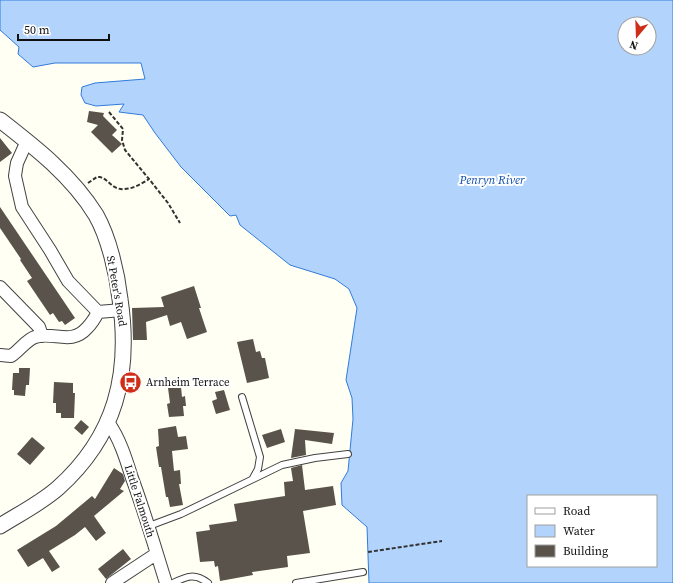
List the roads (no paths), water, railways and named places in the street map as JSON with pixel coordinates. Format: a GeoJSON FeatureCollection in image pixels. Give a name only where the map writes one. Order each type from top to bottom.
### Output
{"type":"FeatureCollection","features":[{"type":"Feature","properties":{"kind":"street","name":"St Peter's Road"},"geometry":{"type":"LineString","coordinates":[[0,120],[50,160],[78,191],[97,217],[112,258],[122,310],[124,350],[117,398],[108,422],[86,458],[66,480],[47,496],[0,526]]}},
{"type":"Feature","properties":{"kind":"street"},"geometry":{"type":"LineString","coordinates":[[27,141],[17,163],[15,176],[22,207],[68,281],[98,312]]}},
{"type":"Feature","properties":{"kind":"street"},"geometry":{"type":"LineString","coordinates":[[0,287],[39,327],[42,336]]}},
{"type":"Feature","properties":{"kind":"street"},"geometry":{"type":"LineString","coordinates":[[98,312],[122,310]]}},
{"type":"Feature","properties":{"kind":"street"},"geometry":{"type":"LineString","coordinates":[[0,354],[11,356],[31,339],[42,336],[68,338],[78,335],[93,321],[98,312]]}},
{"type":"Feature","properties":{"kind":"street","name":"Little Falmouth"},"geometry":{"type":"LineString","coordinates":[[108,422],[117,436],[124,453],[166,583]]}},
{"type":"Feature","properties":{"kind":"street"},"geometry":{"type":"LineString","coordinates":[[112,583],[156,554]]}},
{"type":"Feature","properties":{"kind":"lane"},"geometry":{"type":"LineString","coordinates":[[242,397],[260,457],[258,469],[252,479]]}},
{"type":"Feature","properties":{"kind":"lane"},"geometry":{"type":"LineString","coordinates":[[148,526],[181,514],[290,462],[348,454]]}},
{"type":"Feature","properties":{"kind":"lane"},"geometry":{"type":"LineString","coordinates":[[296,583],[363,572]]}},
{"type":"Feature","properties":{"kind":"lane"},"geometry":{"type":"LineString","coordinates":[[173,583],[186,577],[193,576],[208,583]]}},
{"type":"Feature","properties":{"kind":"water","name":"Penryn River"},"geometry":{"type":"Polygon","coordinates":[[[0,0],[673,0],[673,583],[369,583],[367,527],[342,505],[341,483],[348,471],[353,419],[352,398],[346,380],[357,308],[349,289],[335,279],[290,265],[240,225],[236,215],[230,216],[181,167],[143,115],[119,112],[124,104],[96,106],[85,103],[81,95],[82,87],[95,83],[145,79],[141,63],[55,63],[33,67],[18,54],[19,47],[0,30],[0,0]]]}},
{"type":"Feature","properties":{"kind":"place","name":"Arnheim Terrace"},"geometry":{"type":"Point","coordinates":[130,382]}}]}
